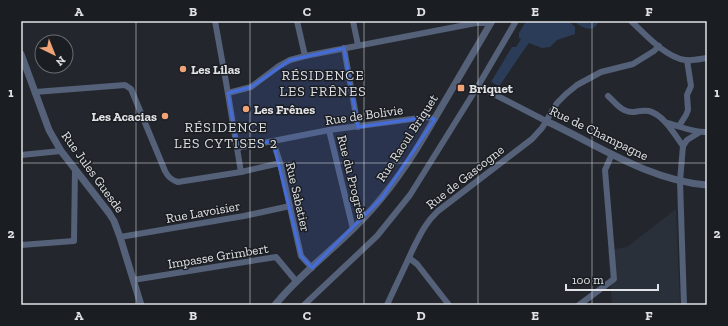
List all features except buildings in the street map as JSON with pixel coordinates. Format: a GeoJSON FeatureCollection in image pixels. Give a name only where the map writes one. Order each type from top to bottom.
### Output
{"type":"FeatureCollection","features":[{"type":"Feature","properties":{"kind":"street"},"geometry":{"type":"LineString","coordinates":[[214,21],[241,172]]}},
{"type":"Feature","properties":{"kind":"street"},"geometry":{"type":"LineString","coordinates":[[297,21],[305,56]]}},
{"type":"Feature","properties":{"kind":"street"},"geometry":{"type":"LineString","coordinates":[[353,21],[358,45]]}},
{"type":"Feature","properties":{"kind":"street"},"geometry":{"type":"LineString","coordinates":[[304,305],[377,236],[399,210],[410,195],[478,86],[516,21]]}},
{"type":"Feature","properties":{"kind":"street"},"geometry":{"type":"LineString","coordinates":[[631,21],[659,46],[673,56],[687,60],[707,58]]}},
{"type":"Feature","properties":{"kind":"street"},"geometry":{"type":"LineString","coordinates":[[228,93],[251,86],[290,60],[358,45],[476,23],[491,22]]}},
{"type":"Feature","properties":{"kind":"street","name":"Rue Raoul Briquet"},"geometry":{"type":"LineString","coordinates":[[275,305],[296,281],[312,268],[373,209],[398,177],[415,152],[491,22]]}},
{"type":"Feature","properties":{"kind":"street","name":"Rue de Gascogne"},"geometry":{"type":"LineString","coordinates":[[387,305],[429,219],[532,139],[539,132],[557,103],[577,84],[601,72],[633,64],[654,51],[659,46]]}},
{"type":"Feature","properties":{"kind":"street"},"geometry":{"type":"LineString","coordinates":[[344,48],[358,127]]}},
{"type":"Feature","properties":{"kind":"street","name":"Rue Jules Guesde"},"geometry":{"type":"LineString","coordinates":[[21,54],[23,67],[35,92],[53,139],[114,221],[141,305]]}},
{"type":"Feature","properties":{"kind":"street"},"geometry":{"type":"LineString","coordinates":[[679,126],[688,110],[687,95],[691,86],[687,60]]}},
{"type":"Feature","properties":{"kind":"street"},"geometry":{"type":"LineString","coordinates":[[35,92],[125,86],[130,89],[165,171],[172,180],[178,182],[280,164]]}},
{"type":"Feature","properties":{"kind":"street","name":"Rue de Champagne"},"geometry":{"type":"LineString","coordinates":[[478,86],[612,154],[660,175],[680,181],[707,185]]}},
{"type":"Feature","properties":{"kind":"street"},"geometry":{"type":"LineString","coordinates":[[608,96],[626,112],[649,111],[655,114],[667,123],[684,146]]}},
{"type":"Feature","properties":{"kind":"street","name":"Rue de Bolivie"},"geometry":{"type":"LineString","coordinates":[[273,141],[329,130],[427,117],[435,118]]}},
{"type":"Feature","properties":{"kind":"street"},"geometry":{"type":"LineString","coordinates":[[667,123],[685,129],[704,132]]}},
{"type":"Feature","properties":{"kind":"street","name":"Rue du Progrès"},"geometry":{"type":"LineString","coordinates":[[329,130],[353,229]]}},
{"type":"Feature","properties":{"kind":"street"},"geometry":{"type":"LineString","coordinates":[[684,305],[680,181],[684,146],[687,140],[704,132]]}},
{"type":"Feature","properties":{"kind":"street"},"geometry":{"type":"LineString","coordinates":[[237,148],[273,141]]}},
{"type":"Feature","properties":{"kind":"street","name":"Rue Sabatier"},"geometry":{"type":"LineString","coordinates":[[273,141],[280,164],[301,256],[312,268]]}},
{"type":"Feature","properties":{"kind":"street"},"geometry":{"type":"LineString","coordinates":[[21,155],[62,151]]}},
{"type":"Feature","properties":{"kind":"street"},"geometry":{"type":"LineString","coordinates":[[579,305],[614,279],[605,170],[612,154]]}},
{"type":"Feature","properties":{"kind":"street"},"geometry":{"type":"LineString","coordinates":[[21,245],[74,241],[75,169]]}},
{"type":"Feature","properties":{"kind":"street","name":"Rue Lavoisier"},"geometry":{"type":"LineString","coordinates":[[120,238],[244,216],[290,206]]}},
{"type":"Feature","properties":{"kind":"street","name":"Impasse Grimbert"},"geometry":{"type":"LineString","coordinates":[[134,280],[276,257],[296,281]]}},
{"type":"Feature","properties":{"kind":"street"},"geometry":{"type":"LineString","coordinates":[[409,258],[417,264],[449,305]]}},
{"type":"Feature","properties":{"kind":"highlighted area"},"geometry":{"type":"Polygon","coordinates":[[[344,48],[358,127],[427,117],[435,119],[382,198],[312,268],[301,256],[273,141],[237,148],[228,93],[251,87],[290,60],[344,48]]]}},
{"type":"Feature","properties":{"kind":"shaded area"},"geometry":{"type":"Polygon","coordinates":[[[526,21],[569,21],[575,27],[575,34],[557,40],[550,47],[542,48],[529,43],[499,86],[491,82],[512,47],[516,47],[521,39],[519,38],[519,33],[526,21]]]}},
{"type":"Feature","properties":{"kind":"shaded area"},"geometry":{"type":"Polygon","coordinates":[[[574,21],[599,21],[597,25],[591,29],[584,28],[574,21]]]}},
{"type":"Feature","properties":{"kind":"shaded area"},"geometry":{"type":"Polygon","coordinates":[[[676,209],[680,305],[612,305],[608,250],[627,247],[676,209]]]}},
{"type":"Feature","properties":{"kind":"place","name":"Les Lilas"},"geometry":{"type":"Point","coordinates":[183,69]}},
{"type":"Feature","properties":{"kind":"place","name":"Briquet"},"geometry":{"type":"Point","coordinates":[461,88]}},
{"type":"Feature","properties":{"kind":"place","name":"Les Frênes"},"geometry":{"type":"Point","coordinates":[246,109]}},
{"type":"Feature","properties":{"kind":"place","name":"Les Acacias"},"geometry":{"type":"Point","coordinates":[165,116]}},
{"type":"Feature","properties":{"kind":"district","name":"RÉSIDENCE LES FRÊNES"},"geometry":{"type":"Point","coordinates":[323,84]}},
{"type":"Feature","properties":{"kind":"district","name":"RÉSIDENCE LES CYTISES 2"},"geometry":{"type":"Point","coordinates":[226,136]}}]}
